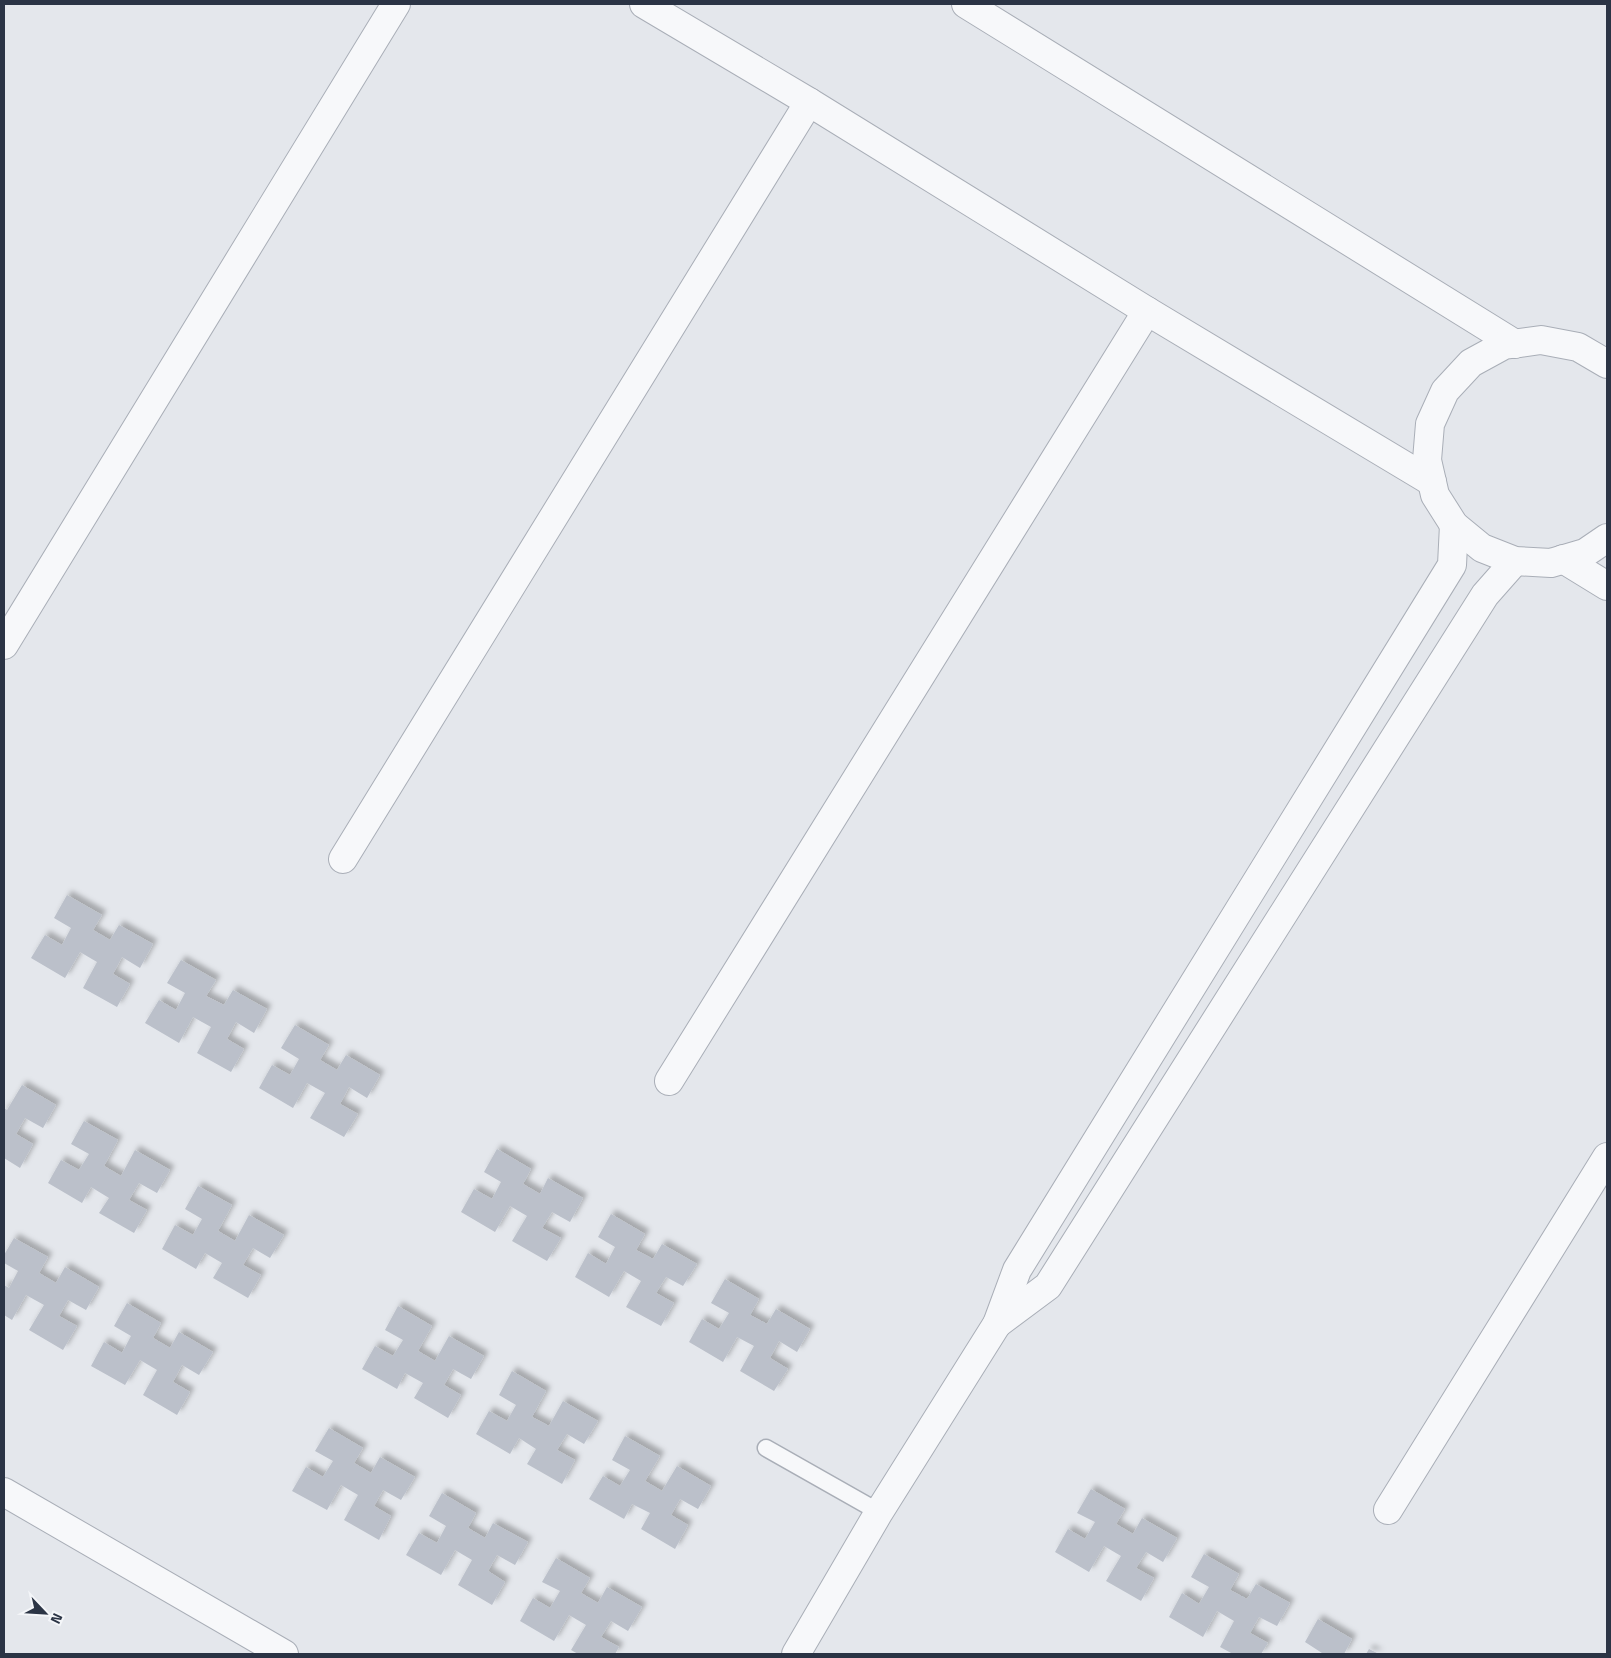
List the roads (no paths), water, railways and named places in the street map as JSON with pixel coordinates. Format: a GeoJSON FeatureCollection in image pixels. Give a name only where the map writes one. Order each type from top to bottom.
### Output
{"type":"FeatureCollection","features":[{"type":"Feature","properties":{"kind":"street"},"geometry":{"type":"LineString","coordinates":[[4,645],[396,4]]}},
{"type":"Feature","properties":{"kind":"street"},"geometry":{"type":"LineString","coordinates":[[644,4],[809,102],[1147,311],[1432,482]]}},
{"type":"Feature","properties":{"kind":"street"},"geometry":{"type":"LineString","coordinates":[[966,4],[1515,344]]}},
{"type":"Feature","properties":{"kind":"street"},"geometry":{"type":"LineString","coordinates":[[343,859],[809,102]]}},
{"type":"Feature","properties":{"kind":"street"},"geometry":{"type":"LineString","coordinates":[[669,1081],[1147,311]]}},
{"type":"Feature","properties":{"kind":"street"},"geometry":{"type":"LineString","coordinates":[[1607,364],[1578,347],[1541,340],[1504,346],[1471,363],[1445,391],[1430,424],[1427,460],[1435,495],[1454,525],[1482,548],[1515,562],[1551,563],[1585,553],[1607,538]]}},
{"type":"Feature","properties":{"kind":"street"},"geometry":{"type":"LineString","coordinates":[[796,1654],[878,1512],[997,1324],[1017,1270],[1452,565],[1454,525]]}},
{"type":"Feature","properties":{"kind":"street"},"geometry":{"type":"LineString","coordinates":[[1563,559],[1607,586]]}},
{"type":"Feature","properties":{"kind":"street"},"geometry":{"type":"LineString","coordinates":[[997,1324],[1048,1286],[1485,595],[1515,562]]}},
{"type":"Feature","properties":{"kind":"street"},"geometry":{"type":"LineString","coordinates":[[1388,1510],[1607,1157]]}},
{"type":"Feature","properties":{"kind":"street"},"geometry":{"type":"LineString","coordinates":[[4,1492],[284,1654]]}},
{"type":"Feature","properties":{"kind":"lane"},"geometry":{"type":"LineString","coordinates":[[766,1448],[878,1512]]}}]}
